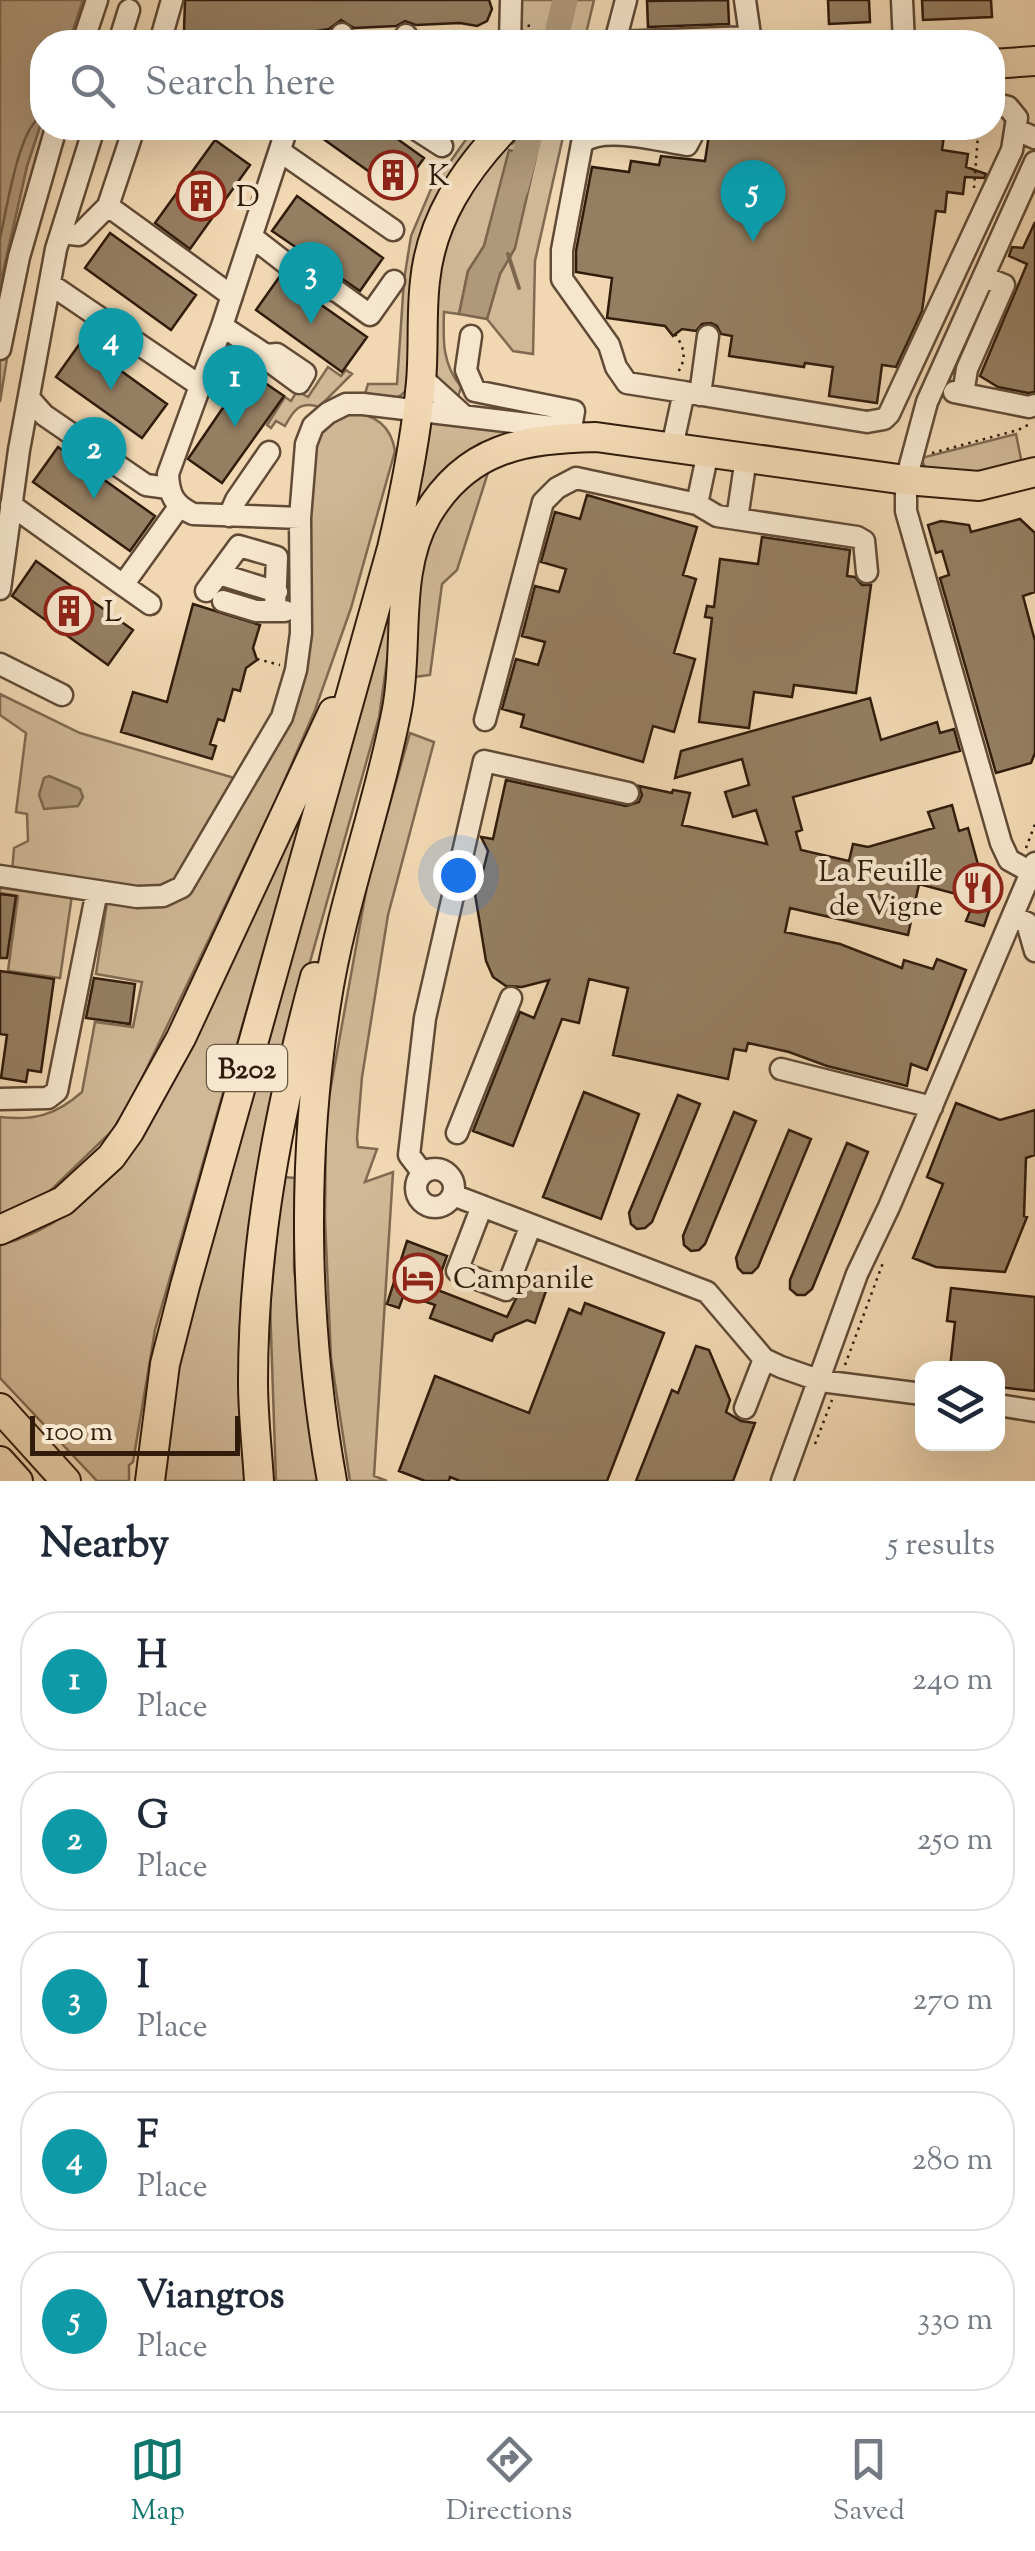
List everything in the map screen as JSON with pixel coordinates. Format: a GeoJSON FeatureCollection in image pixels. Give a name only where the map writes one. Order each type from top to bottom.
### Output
{"type":"FeatureCollection","features":[{"type":"Feature","properties":{"kind":"highway"},"geometry":{"type":"LineString","coordinates":[[1005,63],[1035,62]]}},
{"type":"Feature","properties":{"kind":"highway","name":"B202"},"geometry":{"type":"LineString","coordinates":[[150,1481],[165,1364],[184,1286],[392,548],[418,410],[425,282],[431,245],[459,184],[493,140]]}},
{"type":"Feature","properties":{"kind":"highway"},"geometry":{"type":"LineString","coordinates":[[583,433],[746,458],[909,469],[979,486],[1034,474]]}},
{"type":"Feature","properties":{"kind":"highway","name":"B202"},"geometry":{"type":"LineString","coordinates":[[332,1481],[314,1319],[312,1145],[326,1004],[359,853],[398,705],[408,572],[426,517],[460,476],[481,459],[507,446],[583,433]]}},
{"type":"Feature","properties":{"kind":"highway","name":"B202"},"geometry":{"type":"LineString","coordinates":[[0,1230],[64,1201],[130,1132],[173,1053],[328,722],[362,658]]}},
{"type":"Feature","properties":{"kind":"highway","name":"B202"},"geometry":{"type":"LineString","coordinates":[[259,1481],[253,1384],[257,1282],[266,1199],[285,1094],[316,971],[359,853]]}},
{"type":"Feature","properties":{"kind":"highway"},"geometry":{"type":"LineString","coordinates":[[0,1408],[66,1481]]}},
{"type":"Feature","properties":{"kind":"highway"},"geometry":{"type":"LineString","coordinates":[[0,1461],[18,1481]]}},
{"type":"Feature","properties":{"kind":"street"},"geometry":{"type":"LineString","coordinates":[[87,30],[97,0]]}},
{"type":"Feature","properties":{"kind":"street"},"geometry":{"type":"LineString","coordinates":[[163,30],[172,0]]}},
{"type":"Feature","properties":{"kind":"street"},"geometry":{"type":"LineString","coordinates":[[510,30],[511,0]]}},
{"type":"Feature","properties":{"kind":"street"},"geometry":{"type":"LineString","coordinates":[[618,30],[626,0]]}},
{"type":"Feature","properties":{"kind":"street"},"geometry":{"type":"LineString","coordinates":[[745,0],[750,30]]}},
{"type":"Feature","properties":{"kind":"street"},"geometry":{"type":"LineString","coordinates":[[902,0],[903,30]]}},
{"type":"Feature","properties":{"kind":"street"},"geometry":{"type":"LineString","coordinates":[[123,30],[129,10]]}},
{"type":"Feature","properties":{"kind":"street"},"geometry":{"type":"LineString","coordinates":[[585,140],[562,250],[562,280],[609,345],[627,383],[867,422],[884,419],[896,405],[1012,150],[1026,134],[1014,112],[1005,108]]}},
{"type":"Feature","properties":{"kind":"street"},"geometry":{"type":"LineString","coordinates":[[0,348],[19,257],[53,140]]}},
{"type":"Feature","properties":{"kind":"street"},"geometry":{"type":"LineString","coordinates":[[0,588],[50,284],[61,233],[90,140]]}},
{"type":"Feature","properties":{"kind":"street"},"geometry":{"type":"LineString","coordinates":[[61,233],[79,235],[108,206],[130,140]]}},
{"type":"Feature","properties":{"kind":"street"},"geometry":{"type":"LineString","coordinates":[[284,140],[168,474],[168,488],[179,507],[193,514],[300,518]]}},
{"type":"Feature","properties":{"kind":"street"},"geometry":{"type":"LineString","coordinates":[[433,140],[442,146]]}},
{"type":"Feature","properties":{"kind":"street"},"geometry":{"type":"LineString","coordinates":[[280,152],[393,230]]}},
{"type":"Feature","properties":{"kind":"street"},"geometry":{"type":"LineString","coordinates":[[782,1481],[820,1381],[838,1360],[869,1278],[889,1207],[1033,868],[1009,860],[1001,843],[906,510],[909,469],[933,388],[1035,162]]}},
{"type":"Feature","properties":{"kind":"street"},"geometry":{"type":"LineString","coordinates":[[108,206],[232,296]]}},
{"type":"Feature","properties":{"kind":"street"},"geometry":{"type":"LineString","coordinates":[[252,237],[305,278],[338,292],[370,315],[394,280]]}},
{"type":"Feature","properties":{"kind":"street"},"geometry":{"type":"LineString","coordinates":[[963,394],[968,369],[1004,285],[984,277]]}},
{"type":"Feature","properties":{"kind":"street"},"geometry":{"type":"LineString","coordinates":[[50,284],[200,385]]}},
{"type":"Feature","properties":{"kind":"street"},"geometry":{"type":"LineString","coordinates":[[222,326],[266,354]]}},
{"type":"Feature","properties":{"kind":"street"},"geometry":{"type":"LineString","coordinates":[[0,876],[138,897],[163,896],[182,886],[282,716],[296,670],[306,444],[313,426],[328,413],[346,404],[372,405],[583,433],[574,410],[475,391],[466,370],[471,336]]}},
{"type":"Feature","properties":{"kind":"street"},"geometry":{"type":"LineString","coordinates":[[672,447],[708,336]]}},
{"type":"Feature","properties":{"kind":"street"},"geometry":{"type":"LineString","coordinates":[[422,378],[466,418]]}},
{"type":"Feature","properties":{"kind":"street"},"geometry":{"type":"LineString","coordinates":[[933,388],[1035,406]]}},
{"type":"Feature","properties":{"kind":"street"},"geometry":{"type":"LineString","coordinates":[[29,398],[44,414],[146,486],[168,488]]}},
{"type":"Feature","properties":{"kind":"street"},"geometry":{"type":"LineString","coordinates":[[372,405],[400,429],[411,461]]}},
{"type":"Feature","properties":{"kind":"street"},"geometry":{"type":"LineString","coordinates":[[230,516],[236,500],[270,452]]}},
{"type":"Feature","properties":{"kind":"street"},"geometry":{"type":"LineString","coordinates":[[697,504],[708,452]]}},
{"type":"Feature","properties":{"kind":"street"},"geometry":{"type":"LineString","coordinates":[[737,520],[746,458]]}},
{"type":"Feature","properties":{"kind":"street"},"geometry":{"type":"LineString","coordinates":[[484,720],[542,502],[576,478],[697,504],[717,516],[857,536],[864,541],[867,572]]}},
{"type":"Feature","properties":{"kind":"street"},"geometry":{"type":"LineString","coordinates":[[11,505],[150,604]]}},
{"type":"Feature","properties":{"kind":"street"},"geometry":{"type":"LineString","coordinates":[[123,586],[179,507]]}},
{"type":"Feature","properties":{"kind":"street"},"geometry":{"type":"LineString","coordinates":[[277,600],[276,557],[238,546],[216,589],[256,612],[277,600],[301,608]]}},
{"type":"Feature","properties":{"kind":"street"},"geometry":{"type":"LineString","coordinates":[[0,664],[62,695]]}},
{"type":"Feature","properties":{"kind":"street"},"geometry":{"type":"LineString","coordinates":[[628,793],[484,760],[425,1018],[409,1156],[422,1172],[416,1180],[419,1200],[438,1207],[453,1195],[706,1292],[764,1359],[820,1381],[915,1393]]}},
{"type":"Feature","properties":{"kind":"street"},"geometry":{"type":"LineString","coordinates":[[0,1098],[48,1098],[57,1092],[97,890]]}},
{"type":"Feature","properties":{"kind":"street"},"geometry":{"type":"LineString","coordinates":[[1013,916],[1028,923],[1035,951]]}},
{"type":"Feature","properties":{"kind":"street"},"geometry":{"type":"LineString","coordinates":[[456,1134],[511,998]]}},
{"type":"Feature","properties":{"kind":"street"},"geometry":{"type":"LineString","coordinates":[[780,1069],[932,1108]]}},
{"type":"Feature","properties":{"kind":"street"},"geometry":{"type":"LineString","coordinates":[[482,1206],[457,1271],[506,1290],[531,1225]]}},
{"type":"Feature","properties":{"kind":"street"},"geometry":{"type":"LineString","coordinates":[[745,1408],[764,1359]]}},
{"type":"Feature","properties":{"kind":"street"},"geometry":{"type":"LineString","coordinates":[[1005,1407],[1035,1411]]}},
{"type":"Feature","properties":{"kind":"path"},"geometry":{"type":"LineString","coordinates":[[977,140],[974,195],[989,201]]}},
{"type":"Feature","properties":{"kind":"path"},"geometry":{"type":"LineString","coordinates":[[909,469],[1035,422]]}},
{"type":"Feature","properties":{"kind":"path"},"geometry":{"type":"LineString","coordinates":[[258,658],[296,670]]}},
{"type":"Feature","properties":{"kind":"shaded area"},"geometry":{"type":"Polygon","coordinates":[[[521,0],[594,0],[587,30],[522,30],[521,0]]]}},
{"type":"Feature","properties":{"kind":"shaded area"},"geometry":{"type":"Polygon","coordinates":[[[35,140],[59,140],[26,263],[0,402],[0,285],[35,140]]]}},
{"type":"Feature","properties":{"kind":"shaded area"},"geometry":{"type":"Polygon","coordinates":[[[466,140],[508,140],[512,144],[518,140],[562,140],[535,261],[533,354],[513,351],[487,319],[500,274],[515,248],[510,150],[484,246],[468,271],[459,314],[444,312],[447,360],[461,387],[456,404],[412,380],[398,397],[364,397],[368,384],[397,384],[411,236],[431,189],[466,140]]]}},
{"type":"Feature","properties":{"kind":"shaded area"},"geometry":{"type":"Polygon","coordinates":[[[328,367],[341,376],[346,370],[352,374],[319,407],[298,408],[285,426],[276,421],[271,428],[267,425],[285,397],[291,401],[297,391],[308,397],[328,367]]]}},
{"type":"Feature","properties":{"kind":"shaded area"},"geometry":{"type":"Polygon","coordinates":[[[351,412],[381,423],[395,451],[351,608],[315,710],[276,800],[131,1101],[112,1131],[48,1193],[0,1214],[0,1117],[44,1115],[82,1092],[95,1022],[133,1027],[142,982],[96,974],[110,883],[12,872],[14,848],[28,841],[27,814],[16,812],[26,733],[0,715],[0,694],[80,733],[231,777],[251,787],[286,717],[315,444],[325,425],[351,412]]]}},
{"type":"Feature","properties":{"kind":"shaded area"},"geometry":{"type":"Polygon","coordinates":[[[426,416],[539,433],[491,463],[457,570],[442,584],[430,675],[414,677],[413,514],[426,416]]]}},
{"type":"Feature","properties":{"kind":"shaded area"},"geometry":{"type":"Polygon","coordinates":[[[1016,434],[1022,464],[972,473],[926,470],[921,458],[1016,434]]]}},
{"type":"Feature","properties":{"kind":"shaded area"},"geometry":{"type":"Polygon","coordinates":[[[401,563],[379,717],[290,1033],[249,1481],[160,1481],[174,1370],[401,563]]]}},
{"type":"Feature","properties":{"kind":"shaded area"},"geometry":{"type":"Polygon","coordinates":[[[410,733],[434,742],[388,915],[362,1077],[357,1138],[358,1147],[377,1149],[365,1182],[393,1172],[374,1476],[387,1481],[350,1481],[331,1358],[325,1219],[326,1114],[368,880],[410,733]]]}},
{"type":"Feature","properties":{"kind":"shaded area"},"geometry":{"type":"Polygon","coordinates":[[[298,820],[301,821],[155,1330],[129,1481],[97,1481],[0,1378],[0,1245],[41,1229],[77,1207],[108,1178],[134,1145],[179,1070],[298,820]]]}},
{"type":"Feature","properties":{"kind":"shaded area"},"geometry":{"type":"Polygon","coordinates":[[[0,885],[72,895],[60,978],[8,971],[18,896],[0,893],[0,885]]]}},
{"type":"Feature","properties":{"kind":"shaded area"},"geometry":{"type":"Polygon","coordinates":[[[283,1177],[295,1178],[294,1269],[322,1481],[276,1481],[270,1304],[283,1177]]]}},
{"type":"Feature","properties":{"kind":"water"},"geometry":{"type":"Polygon","coordinates":[[[0,0],[83,0],[73,30],[30,30],[30,140],[35,140],[0,285],[0,0]]]}},
{"type":"Feature","properties":{"kind":"water"},"geometry":{"type":"Polygon","coordinates":[[[509,150],[536,157],[515,248],[500,274],[487,319],[459,314],[468,271],[484,246],[509,150]]]}},
{"type":"Feature","properties":{"kind":"water"},"geometry":{"type":"Polygon","coordinates":[[[49,776],[80,789],[83,797],[78,806],[44,809],[39,795],[44,778],[49,776]]]}},
{"type":"Feature","properties":{"kind":"building"},"geometry":{"type":"Polygon","coordinates":[[[185,0],[489,0],[492,9],[487,21],[477,26],[416,25],[405,21],[396,26],[354,28],[341,20],[323,30],[184,30],[185,0]]]}},
{"type":"Feature","properties":{"kind":"building"},"geometry":{"type":"Polygon","coordinates":[[[728,0],[729,24],[648,27],[647,1],[728,0]]]}},
{"type":"Feature","properties":{"kind":"building"},"geometry":{"type":"Polygon","coordinates":[[[828,0],[869,0],[870,22],[829,24],[828,0]]]}},
{"type":"Feature","properties":{"kind":"building"},"geometry":{"type":"Polygon","coordinates":[[[922,0],[991,0],[992,17],[923,20],[922,0]]]}},
{"type":"Feature","properties":{"kind":"building","name":"D"},"geometry":{"type":"Polygon","coordinates":[[[215,140],[250,165],[190,249],[155,223],[215,140]]]}},
{"type":"Feature","properties":{"kind":"building","name":"K"},"geometry":{"type":"Polygon","coordinates":[[[325,140],[399,140],[424,158],[399,193],[325,140]]]}},
{"type":"Feature","properties":{"kind":"building"},"geometry":{"type":"Polygon","coordinates":[[[708,140],[943,140],[942,150],[968,154],[966,167],[986,174],[984,178],[965,177],[963,194],[947,192],[945,212],[936,211],[922,311],[896,367],[882,365],[877,403],[829,396],[833,367],[805,363],[804,367],[729,356],[732,336],[721,334],[711,323],[702,324],[696,331],[682,329],[673,336],[665,326],[607,318],[612,278],[576,272],[576,251],[592,167],[629,172],[631,161],[659,165],[661,156],[705,161],[708,140]]]}},
{"type":"Feature","properties":{"kind":"building"},"geometry":{"type":"Polygon","coordinates":[[[297,196],[383,258],[360,291],[272,231],[297,196]]]}},
{"type":"Feature","properties":{"kind":"building"},"geometry":{"type":"Polygon","coordinates":[[[1035,222],[1035,392],[1028,393],[998,387],[980,376],[1027,264],[1009,256],[1012,247],[1023,248],[1035,222]]]}},
{"type":"Feature","properties":{"kind":"building"},"geometry":{"type":"Polygon","coordinates":[[[110,233],[196,295],[171,330],[85,268],[110,233]]]}},
{"type":"Feature","properties":{"kind":"building"},"geometry":{"type":"Polygon","coordinates":[[[280,276],[367,337],[342,372],[256,310],[280,276]]]}},
{"type":"Feature","properties":{"kind":"building"},"geometry":{"type":"Polygon","coordinates":[[[81,342],[167,404],[142,438],[56,377],[81,342]]]}},
{"type":"Feature","properties":{"kind":"building"},"geometry":{"type":"Polygon","coordinates":[[[248,371],[284,396],[222,483],[188,459],[248,371]]]}},
{"type":"Feature","properties":{"kind":"building"},"geometry":{"type":"Polygon","coordinates":[[[58,447],[155,516],[130,551],[33,482],[58,447]]]}},
{"type":"Feature","properties":{"kind":"building"},"geometry":{"type":"Polygon","coordinates":[[[587,495],[697,527],[683,575],[696,579],[674,653],[695,659],[674,732],[653,726],[643,762],[521,727],[524,715],[502,709],[516,659],[538,665],[545,642],[522,636],[535,586],[559,592],[566,569],[541,562],[555,512],[580,519],[587,495]]]}},
{"type":"Feature","properties":{"kind":"building"},"geometry":{"type":"Polygon","coordinates":[[[1020,519],[1035,533],[1035,592],[1023,596],[1035,641],[1035,753],[1031,763],[996,773],[940,578],[949,575],[942,551],[936,553],[928,525],[941,521],[969,525],[971,532],[1020,519]]]}},
{"type":"Feature","properties":{"kind":"building"},"geometry":{"type":"Polygon","coordinates":[[[762,537],[850,550],[847,576],[855,577],[862,585],[871,585],[856,693],[794,685],[792,697],[754,692],[749,728],[699,722],[712,618],[705,617],[707,606],[714,607],[720,559],[758,564],[762,537]]]}},
{"type":"Feature","properties":{"kind":"building","name":"L"},"geometry":{"type":"Polygon","coordinates":[[[36,561],[133,630],[108,665],[12,596],[36,561]]]}},
{"type":"Feature","properties":{"kind":"building"},"geometry":{"type":"Polygon","coordinates":[[[193,604],[260,625],[253,648],[257,660],[246,668],[240,691],[233,689],[224,721],[218,719],[210,744],[216,746],[212,759],[121,732],[133,692],[167,702],[193,604]]]}},
{"type":"Feature","properties":{"kind":"building"},"geometry":{"type":"Polygon","coordinates":[[[870,698],[881,740],[937,722],[940,733],[954,729],[960,751],[793,797],[802,830],[796,832],[801,850],[849,861],[853,844],[868,847],[934,828],[928,812],[952,805],[959,831],[968,828],[990,908],[984,926],[966,921],[975,899],[919,884],[908,935],[790,908],[785,932],[840,944],[902,968],[904,960],[933,969],[937,959],[966,970],[927,1070],[911,1064],[907,1086],[748,1043],[746,1051],[734,1049],[728,1079],[613,1055],[628,988],[589,979],[579,1023],[562,1019],[513,1146],[473,1131],[520,1012],[534,1018],[549,980],[522,987],[506,986],[493,977],[486,961],[472,873],[482,875],[488,851],[481,837],[493,839],[506,780],[626,806],[639,802],[639,786],[690,793],[682,825],[767,844],[756,810],[733,817],[725,792],[749,785],[742,759],[675,778],[681,751],[870,698]]]}},
{"type":"Feature","properties":{"kind":"building"},"geometry":{"type":"Polygon","coordinates":[[[0,894],[16,896],[7,958],[0,958],[0,894]]]}},
{"type":"Feature","properties":{"kind":"building"},"geometry":{"type":"Polygon","coordinates":[[[0,971],[54,979],[41,1072],[28,1070],[26,1082],[1,1078],[7,1035],[0,1034],[0,971]]]}},
{"type":"Feature","properties":{"kind":"building"},"geometry":{"type":"Polygon","coordinates":[[[94,978],[135,984],[130,1024],[86,1018],[94,978]]]}},
{"type":"Feature","properties":{"kind":"building"},"geometry":{"type":"Polygon","coordinates":[[[584,1092],[639,1114],[601,1219],[543,1197],[584,1092]]]}},
{"type":"Feature","properties":{"kind":"building"},"geometry":{"type":"Polygon","coordinates":[[[678,1095],[700,1104],[652,1222],[637,1229],[631,1224],[629,1213],[678,1095]]]}},
{"type":"Feature","properties":{"kind":"building"},"geometry":{"type":"Polygon","coordinates":[[[956,1103],[1000,1120],[1035,1110],[1035,1155],[1026,1158],[1027,1217],[1005,1272],[936,1267],[913,1258],[943,1184],[927,1177],[956,1103]]]}},
{"type":"Feature","properties":{"kind":"building"},"geometry":{"type":"Polygon","coordinates":[[[734,1112],[756,1121],[705,1244],[691,1251],[684,1245],[683,1236],[734,1112]]]}},
{"type":"Feature","properties":{"kind":"building"},"geometry":{"type":"Polygon","coordinates":[[[789,1130],[811,1139],[758,1267],[752,1273],[743,1273],[736,1258],[789,1130]]]}},
{"type":"Feature","properties":{"kind":"building"},"geometry":{"type":"Polygon","coordinates":[[[847,1143],[868,1152],[812,1289],[797,1295],[790,1289],[790,1280],[847,1143]]]}},
{"type":"Feature","properties":{"kind":"building"},"geometry":{"type":"Polygon","coordinates":[[[407,1241],[447,1256],[435,1289],[507,1317],[525,1280],[547,1288],[535,1323],[527,1320],[495,1334],[492,1341],[430,1318],[435,1305],[404,1294],[399,1308],[387,1304],[407,1241]]]}},
{"type":"Feature","properties":{"kind":"building"},"geometry":{"type":"Polygon","coordinates":[[[951,1288],[1035,1297],[1035,1391],[1005,1388],[1005,1361],[951,1361],[955,1322],[947,1321],[951,1288]]]}},
{"type":"Feature","properties":{"kind":"building"},"geometry":{"type":"Polygon","coordinates":[[[585,1303],[664,1333],[607,1481],[460,1481],[450,1477],[449,1481],[425,1481],[399,1471],[435,1376],[529,1413],[569,1309],[581,1314],[585,1303]]]}},
{"type":"Feature","properties":{"kind":"building"},"geometry":{"type":"Polygon","coordinates":[[[696,1346],[709,1350],[730,1400],[726,1412],[741,1421],[755,1423],[733,1481],[636,1481],[672,1390],[678,1393],[696,1346]]]}},
{"type":"Feature","properties":{"kind":"waterway"},"geometry":{"type":"LineString","coordinates":[[558,30],[565,0]]}},
{"type":"Feature","properties":{"kind":"waterway"},"geometry":{"type":"LineString","coordinates":[[516,187],[529,140]]}},
{"type":"Feature","properties":{"kind":"waterway"},"geometry":{"type":"LineString","coordinates":[[508,254],[519,288]]}},
{"type":"Feature","properties":{"kind":"place","name":"K"},"geometry":{"type":"Point","coordinates":[393,175]}},
{"type":"Feature","properties":{"kind":"place","name":"D"},"geometry":{"type":"Point","coordinates":[201,196]}},
{"type":"Feature","properties":{"kind":"place","name":"Viangros"},"geometry":{"type":"Point","coordinates":[753,242]}},
{"type":"Feature","properties":{"kind":"place","name":"I"},"geometry":{"type":"Point","coordinates":[311,324]}},
{"type":"Feature","properties":{"kind":"place","name":"F"},"geometry":{"type":"Point","coordinates":[111,390]}},
{"type":"Feature","properties":{"kind":"place","name":"H"},"geometry":{"type":"Point","coordinates":[235,427]}},
{"type":"Feature","properties":{"kind":"place","name":"G"},"geometry":{"type":"Point","coordinates":[94,499]}},
{"type":"Feature","properties":{"kind":"place","name":"L"},"geometry":{"type":"Point","coordinates":[69,611]}},
{"type":"Feature","properties":{"kind":"place","name":"La Feuille de Vigne"},"geometry":{"type":"Point","coordinates":[978,888]}},
{"type":"Feature","properties":{"kind":"place","name":"Campanile"},"geometry":{"type":"Point","coordinates":[418,1278]}}]}
